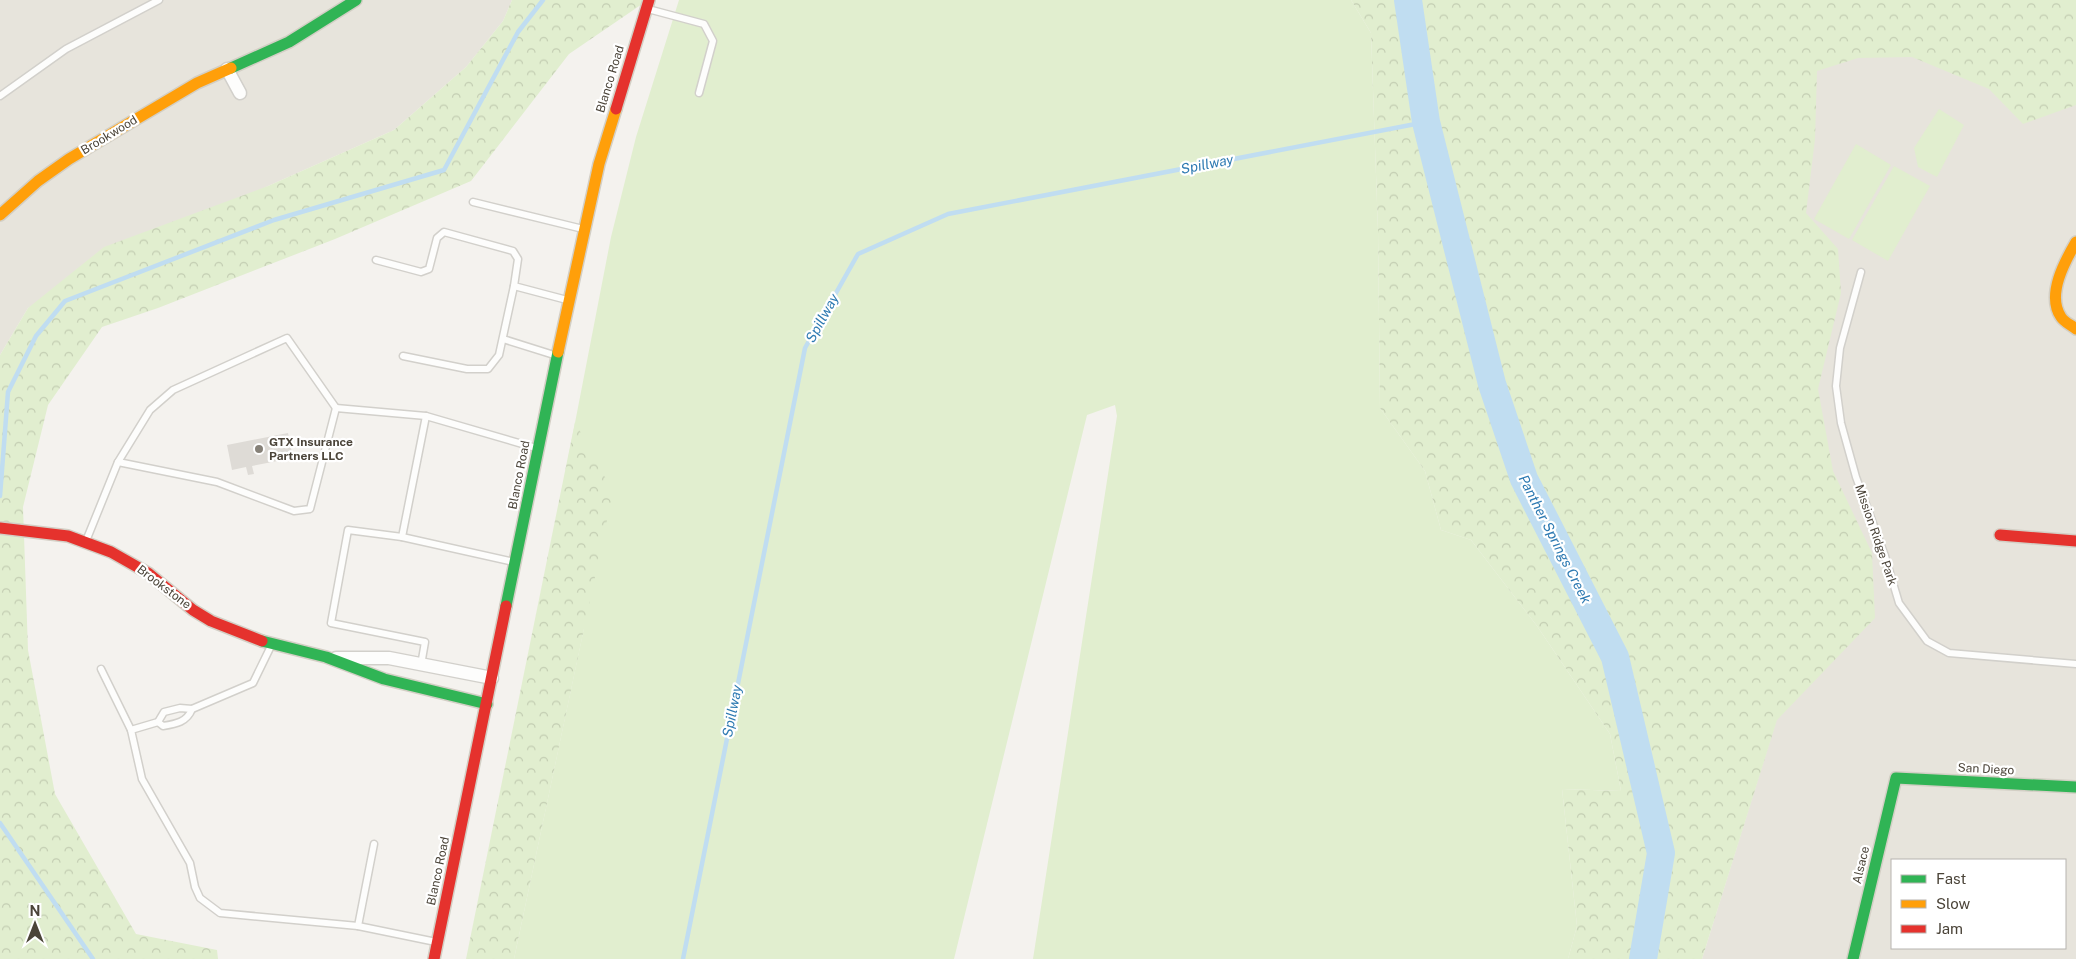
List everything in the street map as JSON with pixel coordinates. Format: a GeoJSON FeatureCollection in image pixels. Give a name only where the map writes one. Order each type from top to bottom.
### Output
{"type":"FeatureCollection","features":[{"type":"Feature","properties":{"kind":"street","name":"Brookwood"},"geometry":{"type":"LineString","coordinates":[[0,215],[38,181],[69,159],[197,83],[289,42],[340,8],[356,0]]}},
{"type":"Feature","properties":{"kind":"street","name":"Blanco Road"},"geometry":{"type":"LineString","coordinates":[[434,959],[584,229],[602,155],[648,4]]}},
{"type":"Feature","properties":{"kind":"street"},"geometry":{"type":"LineString","coordinates":[[228,69],[240,93]]}},
{"type":"Feature","properties":{"kind":"street"},"geometry":{"type":"LineString","coordinates":[[2076,242],[2059,278],[2056,305],[2061,318],[2076,328]]}},
{"type":"Feature","properties":{"kind":"street","name":"Brookstone"},"geometry":{"type":"LineString","coordinates":[[0,528],[44,532],[86,541],[111,552],[148,572],[193,610],[232,631],[272,644],[326,657],[384,679],[486,704]]}},
{"type":"Feature","properties":{"kind":"street"},"geometry":{"type":"LineString","coordinates":[[2000,534],[2076,541]]}},
{"type":"Feature","properties":{"kind":"street","name":"Brookstone"},"geometry":{"type":"LineString","coordinates":[[326,657],[389,658],[492,678]]}},
{"type":"Feature","properties":{"kind":"street","name":"San Diego"},"geometry":{"type":"LineString","coordinates":[[1896,778],[2076,787]]}},
{"type":"Feature","properties":{"kind":"street","name":"Alsace"},"geometry":{"type":"LineString","coordinates":[[1853,959],[1896,778]]}},
{"type":"Feature","properties":{"kind":"lane"},"geometry":{"type":"LineString","coordinates":[[0,96],[66,49],[159,0]]}},
{"type":"Feature","properties":{"kind":"lane"},"geometry":{"type":"LineString","coordinates":[[648,4],[704,24],[713,41],[699,93]]}},
{"type":"Feature","properties":{"kind":"lane"},"geometry":{"type":"LineString","coordinates":[[473,202],[584,229]]}},
{"type":"Feature","properties":{"kind":"lane"},"geometry":{"type":"LineString","coordinates":[[376,260],[421,272],[429,269],[437,238],[444,232],[513,251],[518,259],[500,355],[488,369],[467,370],[403,356]]}},
{"type":"Feature","properties":{"kind":"lane","name":"Mission Ridge Park"},"geometry":{"type":"LineString","coordinates":[[1861,272],[1840,348],[1836,386],[1841,422],[1856,477],[1885,556],[1899,603],[1926,641],[1949,654],[2076,664]]}},
{"type":"Feature","properties":{"kind":"lane"},"geometry":{"type":"LineString","coordinates":[[514,286],[569,300]]}},
{"type":"Feature","properties":{"kind":"lane"},"geometry":{"type":"LineString","coordinates":[[86,541],[118,462],[150,410],[174,390],[287,338],[336,408],[310,509],[294,511],[217,482],[118,462]]}},
{"type":"Feature","properties":{"kind":"lane"},"geometry":{"type":"LineString","coordinates":[[503,340],[557,356]]}},
{"type":"Feature","properties":{"kind":"lane"},"geometry":{"type":"LineString","coordinates":[[336,408],[426,416],[538,449]]}},
{"type":"Feature","properties":{"kind":"lane"},"geometry":{"type":"LineString","coordinates":[[402,537],[426,416]]}},
{"type":"Feature","properties":{"kind":"lane"},"geometry":{"type":"LineString","coordinates":[[421,665],[425,642],[332,623],[348,530],[402,537],[516,562]]}},
{"type":"Feature","properties":{"kind":"lane"},"geometry":{"type":"LineString","coordinates":[[131,730],[158,722],[164,712],[180,708],[192,709],[254,683],[272,644]]}},
{"type":"Feature","properties":{"kind":"lane"},"geometry":{"type":"LineString","coordinates":[[101,669],[131,730],[142,779],[190,863],[195,887],[200,898],[220,913],[358,926],[438,942]]}},
{"type":"Feature","properties":{"kind":"lane"},"geometry":{"type":"LineString","coordinates":[[158,722],[163,726],[183,721],[189,717],[192,709]]}},
{"type":"Feature","properties":{"kind":"lane"},"geometry":{"type":"LineString","coordinates":[[358,926],[374,844]]}},
{"type":"Feature","properties":{"kind":"shaded area"},"geometry":{"type":"Polygon","coordinates":[[[0,0],[512,0],[503,21],[466,67],[394,130],[268,186],[28,308],[0,355],[0,0]]]}},
{"type":"Feature","properties":{"kind":"shaded area"},"geometry":{"type":"Polygon","coordinates":[[[1810,15],[2076,37],[2076,959],[1702,959],[1803,635],[1777,93],[1810,15]]]}},
{"type":"Feature","properties":{"kind":"green space"},"geometry":{"type":"Polygon","coordinates":[[[512,0],[648,0],[569,54],[471,181],[335,239],[158,308],[102,327],[48,405],[23,507],[28,650],[55,794],[136,934],[217,950],[218,959],[0,959],[0,355],[28,308],[104,247],[268,186],[394,130],[466,67],[503,21],[512,0]]]}},
{"type":"Feature","properties":{"kind":"green space"},"geometry":{"type":"Polygon","coordinates":[[[679,0],[1351,0],[1371,33],[1378,231],[1380,408],[1425,471],[1441,530],[1471,540],[1537,626],[1610,734],[1621,791],[1562,789],[1577,926],[1568,959],[1033,959],[1117,416],[1115,405],[1087,415],[954,959],[514,959],[584,628],[537,619],[611,237],[636,137],[679,0]]]}},
{"type":"Feature","properties":{"kind":"green space"},"geometry":{"type":"Polygon","coordinates":[[[1351,0],[2076,0],[2076,105],[2023,124],[1989,89],[1912,57],[1858,58],[1817,71],[1815,139],[1806,213],[1838,249],[1841,293],[1818,389],[1833,471],[1872,553],[1875,618],[1777,720],[1702,959],[1568,959],[1577,926],[1562,789],[1621,791],[1610,734],[1537,626],[1471,540],[1441,530],[1425,471],[1380,408],[1378,231],[1371,33],[1351,0]]]}},
{"type":"Feature","properties":{"kind":"green space"},"geometry":{"type":"Polygon","coordinates":[[[1939,109],[1964,125],[1937,177],[1918,167],[1914,148],[1939,109]]]}},
{"type":"Feature","properties":{"kind":"green space"},"geometry":{"type":"Polygon","coordinates":[[[1856,144],[1891,165],[1849,239],[1814,219],[1856,144]]]}},
{"type":"Feature","properties":{"kind":"green space"},"geometry":{"type":"Polygon","coordinates":[[[1894,166],[1930,186],[1888,261],[1852,240],[1894,166]]]}},
{"type":"Feature","properties":{"kind":"green space"},"geometry":{"type":"Polygon","coordinates":[[[575,422],[613,492],[514,959],[466,959],[575,422]]]}},
{"type":"Feature","properties":{"kind":"building"},"geometry":{"type":"Polygon","coordinates":[[[288,433],[293,458],[252,466],[254,474],[248,475],[246,467],[232,470],[227,445],[288,433]]]}},
{"type":"Feature","properties":{"kind":"waterway"},"geometry":{"type":"LineString","coordinates":[[0,496],[8,392],[36,336],[65,301],[274,220],[444,170],[518,32],[543,0]]}},
{"type":"Feature","properties":{"kind":"waterway","name":"Panther Springs Creek"},"geometry":{"type":"LineString","coordinates":[[1408,0],[1426,122],[1492,384],[1524,479],[1615,657],[1661,853],[1643,959]]}},
{"type":"Feature","properties":{"kind":"waterway","name":"Spillway"},"geometry":{"type":"LineString","coordinates":[[683,959],[805,348],[858,254],[948,214],[1426,122]]}},
{"type":"Feature","properties":{"kind":"waterway"},"geometry":{"type":"LineString","coordinates":[[0,823],[93,959]]}},
{"type":"Feature","properties":{"kind":"traffic: fast"},"geometry":{"type":"LineString","coordinates":[[231,68],[289,42],[356,0]]}},
{"type":"Feature","properties":{"kind":"traffic: fast"},"geometry":{"type":"LineString","coordinates":[[506,606],[558,352]]}},
{"type":"Feature","properties":{"kind":"traffic: fast"},"geometry":{"type":"LineString","coordinates":[[262,641],[326,657],[384,679],[487,704]]}},
{"type":"Feature","properties":{"kind":"traffic: fast"},"geometry":{"type":"LineString","coordinates":[[1853,959],[1896,778],[2076,787]]}},
{"type":"Feature","properties":{"kind":"traffic: slow"},"geometry":{"type":"LineString","coordinates":[[0,215],[38,181],[69,159],[197,83],[231,68]]}},
{"type":"Feature","properties":{"kind":"traffic: slow"},"geometry":{"type":"LineString","coordinates":[[558,352],[599,164],[616,109]]}},
{"type":"Feature","properties":{"kind":"traffic: slow"},"geometry":{"type":"LineString","coordinates":[[2076,242],[2062,268],[2055,299],[2061,317],[2076,329]]}},
{"type":"Feature","properties":{"kind":"traffic: jam"},"geometry":{"type":"LineString","coordinates":[[616,109],[649,0]]}},
{"type":"Feature","properties":{"kind":"traffic: jam"},"geometry":{"type":"LineString","coordinates":[[0,528],[68,536],[111,552],[148,573],[193,610],[211,621],[262,641]]}},
{"type":"Feature","properties":{"kind":"traffic: jam"},"geometry":{"type":"LineString","coordinates":[[2000,535],[2076,541]]}},
{"type":"Feature","properties":{"kind":"traffic: jam"},"geometry":{"type":"LineString","coordinates":[[434,959],[506,606]]}},
{"type":"Feature","properties":{"kind":"place","name":"GTX Insurance Partners LLC"},"geometry":{"type":"Point","coordinates":[259,449]}}]}
